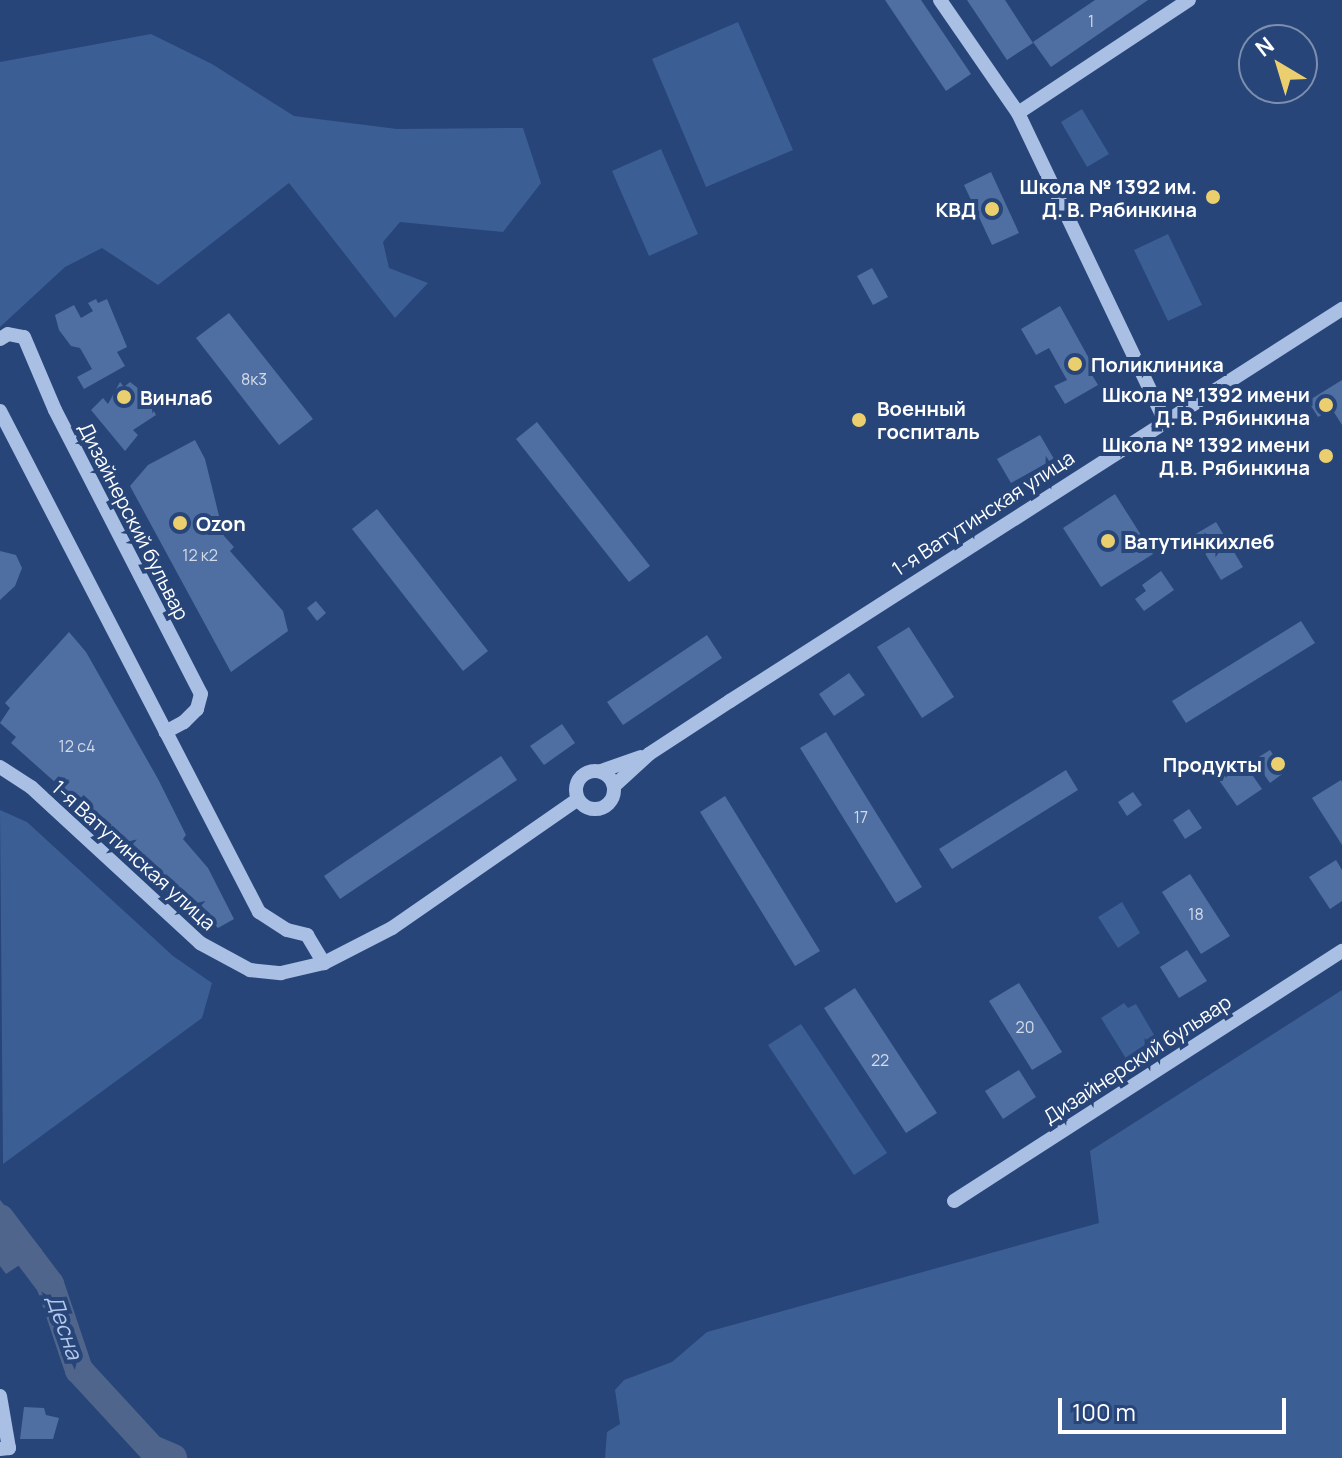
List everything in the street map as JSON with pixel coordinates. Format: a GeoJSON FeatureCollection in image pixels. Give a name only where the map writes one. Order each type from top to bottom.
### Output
{"type":"FeatureCollection","features":[{"type":"Feature","properties":{"kind":"street"},"geometry":{"type":"LineString","coordinates":[[940,0],[1018,113],[1165,421]]}},
{"type":"Feature","properties":{"kind":"street"},"geometry":{"type":"LineString","coordinates":[[1018,113],[1189,0]]}},
{"type":"Feature","properties":{"kind":"street","name":"1-я Ватутинская улица"},"geometry":{"type":"LineString","coordinates":[[614,786],[649,754],[1342,309]]}},
{"type":"Feature","properties":{"kind":"street","name":"Дизайнерский бульвар"},"geometry":{"type":"LineString","coordinates":[[0,339],[8,334],[24,337],[55,410],[201,694],[190,716],[165,732]]}},
{"type":"Feature","properties":{"kind":"street"},"geometry":{"type":"LineString","coordinates":[[0,411],[259,912],[287,930],[307,935],[324,963]]}},
{"type":"Feature","properties":{"kind":"street","name":"1-я Ватутинская улица"},"geometry":{"type":"LineString","coordinates":[[601,771],[649,754]]}},
{"type":"Feature","properties":{"kind":"street","name":"1-я Ватутинская улица"},"geometry":{"type":"LineString","coordinates":[[0,767],[31,787],[211,951],[250,970],[297,972],[324,963],[392,928],[578,799]]}},
{"type":"Feature","properties":{"kind":"street"},"geometry":{"type":"LineString","coordinates":[[601,771],[614,786],[612,800],[601,808],[588,808],[578,799],[575,786],[582,775],[601,771]]}},
{"type":"Feature","properties":{"kind":"street","name":"Дизайнерский бульвар"},"geometry":{"type":"LineString","coordinates":[[954,1201],[1342,951]]}},
{"type":"Feature","properties":{"kind":"street"},"geometry":{"type":"LineString","coordinates":[[0,1396],[9,1448],[0,1449]]}},
{"type":"Feature","properties":{"kind":"shaded area"},"geometry":{"type":"Polygon","coordinates":[[[738,22],[793,150],[706,187],[652,59],[738,22]]]}},
{"type":"Feature","properties":{"kind":"shaded area"},"geometry":{"type":"Polygon","coordinates":[[[151,34],[212,64],[294,116],[397,129],[523,128],[541,183],[503,232],[400,222],[383,242],[389,268],[428,283],[395,318],[289,183],[158,285],[102,248],[65,267],[0,327],[0,62],[151,34]]]}},
{"type":"Feature","properties":{"kind":"shaded area"},"geometry":{"type":"Polygon","coordinates":[[[1082,109],[1109,154],[1087,167],[1061,122],[1082,109]]]}},
{"type":"Feature","properties":{"kind":"shaded area"},"geometry":{"type":"Polygon","coordinates":[[[661,149],[698,234],[649,256],[612,171],[661,149]]]}},
{"type":"Feature","properties":{"kind":"shaded area"},"geometry":{"type":"Polygon","coordinates":[[[1168,234],[1202,305],[1168,321],[1134,250],[1168,234]]]}},
{"type":"Feature","properties":{"kind":"shaded area"},"geometry":{"type":"Polygon","coordinates":[[[0,810],[27,822],[173,956],[212,983],[202,1018],[3,1164],[0,810]]]}},
{"type":"Feature","properties":{"kind":"shaded area"},"geometry":{"type":"Polygon","coordinates":[[[1122,902],[1140,933],[1118,948],[1098,917],[1122,902]]]}},
{"type":"Feature","properties":{"kind":"shaded area"},"geometry":{"type":"Polygon","coordinates":[[[1342,990],[1342,1458],[605,1458],[607,1432],[620,1424],[615,1390],[624,1380],[672,1362],[707,1332],[1099,1223],[1090,1151],[1342,990]]]}},
{"type":"Feature","properties":{"kind":"shaded area"},"geometry":{"type":"Polygon","coordinates":[[[1124,1003],[1128,1008],[1136,1004],[1160,1045],[1130,1065],[1101,1018],[1124,1003]]]}},
{"type":"Feature","properties":{"kind":"shaded area"},"geometry":{"type":"Polygon","coordinates":[[[801,1024],[887,1153],[854,1175],[768,1045],[801,1024]]]}},
{"type":"Feature","properties":{"kind":"shaded area"},"geometry":{"type":"Polygon","coordinates":[[[0,1200],[42,1250],[6,1274],[0,1266],[0,1200]]]}},
{"type":"Feature","properties":{"kind":"building"},"geometry":{"type":"Polygon","coordinates":[[[885,0],[921,0],[971,74],[946,91],[885,0]]]}},
{"type":"Feature","properties":{"kind":"building"},"geometry":{"type":"Polygon","coordinates":[[[967,0],[1005,0],[1033,43],[1007,60],[967,0]]]}},
{"type":"Feature","properties":{"kind":"building"},"geometry":{"type":"Polygon","coordinates":[[[1095,0],[1148,0],[1051,67],[1033,42],[1095,0]]]}},
{"type":"Feature","properties":{"kind":"building","name":"КВД"},"geometry":{"type":"Polygon","coordinates":[[[991,172],[1019,233],[992,245],[964,185],[991,172]]]}},
{"type":"Feature","properties":{"kind":"building"},"geometry":{"type":"Polygon","coordinates":[[[872,268],[888,297],[873,305],[857,276],[872,268]]]}},
{"type":"Feature","properties":{"kind":"building"},"geometry":{"type":"Polygon","coordinates":[[[96,299],[98,303],[107,299],[127,347],[117,352],[125,366],[84,389],[77,377],[92,369],[80,348],[71,346],[59,330],[55,315],[74,305],[81,318],[93,311],[88,303],[96,299]]]}},
{"type":"Feature","properties":{"kind":"building","name":"Поликлиника"},"geometry":{"type":"Polygon","coordinates":[[[1060,306],[1097,373],[1092,375],[1098,385],[1065,404],[1054,386],[1067,380],[1049,348],[1036,355],[1021,329],[1060,306]]]}},
{"type":"Feature","properties":{"kind":"building"},"geometry":{"type":"Polygon","coordinates":[[[229,313],[313,419],[279,445],[196,338],[229,313]]]}},
{"type":"Feature","properties":{"kind":"building","name":"Школа № 1392 имени Д. В. Рябинкина"},"geometry":{"type":"Polygon","coordinates":[[[1342,380],[1342,425],[1332,409],[1318,417],[1308,401],[1342,380]]]}},
{"type":"Feature","properties":{"kind":"building"},"geometry":{"type":"Polygon","coordinates":[[[120,382],[124,387],[130,382],[143,392],[156,415],[133,430],[138,435],[125,451],[91,410],[103,398],[108,404],[120,382]]]}},
{"type":"Feature","properties":{"kind":"building"},"geometry":{"type":"Polygon","coordinates":[[[537,422],[650,566],[629,582],[516,439],[537,422]]]}},
{"type":"Feature","properties":{"kind":"building"},"geometry":{"type":"Polygon","coordinates":[[[1040,435],[1054,459],[1011,483],[997,459],[1040,435]]]}},
{"type":"Feature","properties":{"kind":"building"},"geometry":{"type":"Polygon","coordinates":[[[195,440],[205,459],[224,536],[234,547],[230,551],[283,611],[288,631],[231,672],[130,486],[148,465],[195,440]]]}},
{"type":"Feature","properties":{"kind":"building","name":"Ватутинкихлеб"},"geometry":{"type":"Polygon","coordinates":[[[1115,494],[1153,554],[1101,587],[1063,528],[1115,494]]]}},
{"type":"Feature","properties":{"kind":"building"},"geometry":{"type":"Polygon","coordinates":[[[377,509],[488,651],[463,671],[352,529],[377,509]]]}},
{"type":"Feature","properties":{"kind":"building"},"geometry":{"type":"Polygon","coordinates":[[[1216,522],[1243,567],[1221,580],[1194,535],[1216,522]]]}},
{"type":"Feature","properties":{"kind":"building"},"geometry":{"type":"Polygon","coordinates":[[[0,551],[16,555],[22,568],[15,586],[0,600],[0,551]]]}},
{"type":"Feature","properties":{"kind":"building"},"geometry":{"type":"Polygon","coordinates":[[[1161,571],[1174,590],[1144,611],[1135,599],[1146,591],[1142,585],[1161,571]]]}},
{"type":"Feature","properties":{"kind":"building"},"geometry":{"type":"Polygon","coordinates":[[[316,601],[326,613],[317,621],[307,608],[316,601]]]}},
{"type":"Feature","properties":{"kind":"building"},"geometry":{"type":"Polygon","coordinates":[[[1301,621],[1315,643],[1186,723],[1172,701],[1301,621]]]}},
{"type":"Feature","properties":{"kind":"building"},"geometry":{"type":"Polygon","coordinates":[[[909,627],[954,697],[922,718],[877,647],[909,627]]]}},
{"type":"Feature","properties":{"kind":"building"},"geometry":{"type":"Polygon","coordinates":[[[69,632],[86,652],[158,779],[186,835],[183,839],[208,868],[234,919],[218,928],[198,908],[169,895],[155,871],[11,743],[16,737],[0,723],[10,708],[5,703],[69,632]]]}},
{"type":"Feature","properties":{"kind":"building"},"geometry":{"type":"Polygon","coordinates":[[[707,635],[722,658],[623,725],[607,702],[707,635]]]}},
{"type":"Feature","properties":{"kind":"building"},"geometry":{"type":"Polygon","coordinates":[[[849,673],[865,695],[834,716],[819,694],[849,673]]]}},
{"type":"Feature","properties":{"kind":"building"},"geometry":{"type":"Polygon","coordinates":[[[562,724],[575,743],[544,765],[530,746],[562,724]]]}},
{"type":"Feature","properties":{"kind":"building"},"geometry":{"type":"Polygon","coordinates":[[[826,732],[922,887],[896,903],[800,748],[826,732]]]}},
{"type":"Feature","properties":{"kind":"building"},"geometry":{"type":"Polygon","coordinates":[[[1270,750],[1285,772],[1270,783],[1254,760],[1270,750]]]}},
{"type":"Feature","properties":{"kind":"building"},"geometry":{"type":"Polygon","coordinates":[[[501,756],[517,780],[340,899],[324,876],[501,756]]]}},
{"type":"Feature","properties":{"kind":"building"},"geometry":{"type":"Polygon","coordinates":[[[1244,763],[1262,789],[1237,806],[1219,780],[1244,763]]]}},
{"type":"Feature","properties":{"kind":"building"},"geometry":{"type":"Polygon","coordinates":[[[1066,770],[1078,790],[952,869],[939,849],[1066,770]]]}},
{"type":"Feature","properties":{"kind":"building"},"geometry":{"type":"Polygon","coordinates":[[[1342,782],[1342,845],[1312,798],[1342,782]]]}},
{"type":"Feature","properties":{"kind":"building"},"geometry":{"type":"Polygon","coordinates":[[[1133,792],[1142,805],[1127,816],[1118,802],[1133,792]]]}},
{"type":"Feature","properties":{"kind":"building"},"geometry":{"type":"Polygon","coordinates":[[[725,796],[820,951],[795,966],[700,812],[725,796]]]}},
{"type":"Feature","properties":{"kind":"building"},"geometry":{"type":"Polygon","coordinates":[[[1189,809],[1202,828],[1185,839],[1173,820],[1189,809]]]}},
{"type":"Feature","properties":{"kind":"building"},"geometry":{"type":"Polygon","coordinates":[[[1336,860],[1342,870],[1342,901],[1330,909],[1309,877],[1336,860]]]}},
{"type":"Feature","properties":{"kind":"building"},"geometry":{"type":"Polygon","coordinates":[[[1190,874],[1230,936],[1201,954],[1162,892],[1190,874]]]}},
{"type":"Feature","properties":{"kind":"building"},"geometry":{"type":"Polygon","coordinates":[[[1187,950],[1207,981],[1179,998],[1160,967],[1187,950]]]}},
{"type":"Feature","properties":{"kind":"building"},"geometry":{"type":"Polygon","coordinates":[[[1019,983],[1062,1052],[1032,1070],[989,1001],[1019,983]]]}},
{"type":"Feature","properties":{"kind":"building"},"geometry":{"type":"Polygon","coordinates":[[[855,988],[937,1113],[906,1133],[824,1008],[855,988]]]}},
{"type":"Feature","properties":{"kind":"building"},"geometry":{"type":"Polygon","coordinates":[[[1019,1070],[1036,1097],[1003,1119],[985,1091],[1019,1070]]]}},
{"type":"Feature","properties":{"kind":"building"},"geometry":{"type":"Polygon","coordinates":[[[24,1407],[44,1408],[46,1415],[59,1418],[53,1439],[20,1439],[24,1407]]]}},
{"type":"Feature","properties":{"kind":"waterway","name":"Десна"},"geometry":{"type":"LineString","coordinates":[[0,1218],[50,1284],[79,1370],[152,1449],[173,1458]]}},
{"type":"Feature","properties":{"kind":"place","name":"Школа № 1392 им. Д. В. Рябинкина"},"geometry":{"type":"Point","coordinates":[1213,197]}},
{"type":"Feature","properties":{"kind":"place","name":"КВД"},"geometry":{"type":"Point","coordinates":[992,209]}},
{"type":"Feature","properties":{"kind":"place","name":"Поликлиника"},"geometry":{"type":"Point","coordinates":[1075,364]}},
{"type":"Feature","properties":{"kind":"place","name":"Винлаб"},"geometry":{"type":"Point","coordinates":[124,397]}},
{"type":"Feature","properties":{"kind":"place","name":"Школа № 1392 имени Д. В. Рябинкина"},"geometry":{"type":"Point","coordinates":[1326,405]}},
{"type":"Feature","properties":{"kind":"place","name":"Военный госпиталь"},"geometry":{"type":"Point","coordinates":[859,420]}},
{"type":"Feature","properties":{"kind":"place","name":"Школа № 1392 имени Д.В. Рябинкина"},"geometry":{"type":"Point","coordinates":[1326,456]}},
{"type":"Feature","properties":{"kind":"place","name":"Ozon"},"geometry":{"type":"Point","coordinates":[180,523]}},
{"type":"Feature","properties":{"kind":"place","name":"Ватутинкихлеб"},"geometry":{"type":"Point","coordinates":[1108,541]}},
{"type":"Feature","properties":{"kind":"place","name":"Продукты"},"geometry":{"type":"Point","coordinates":[1278,764]}}]}
